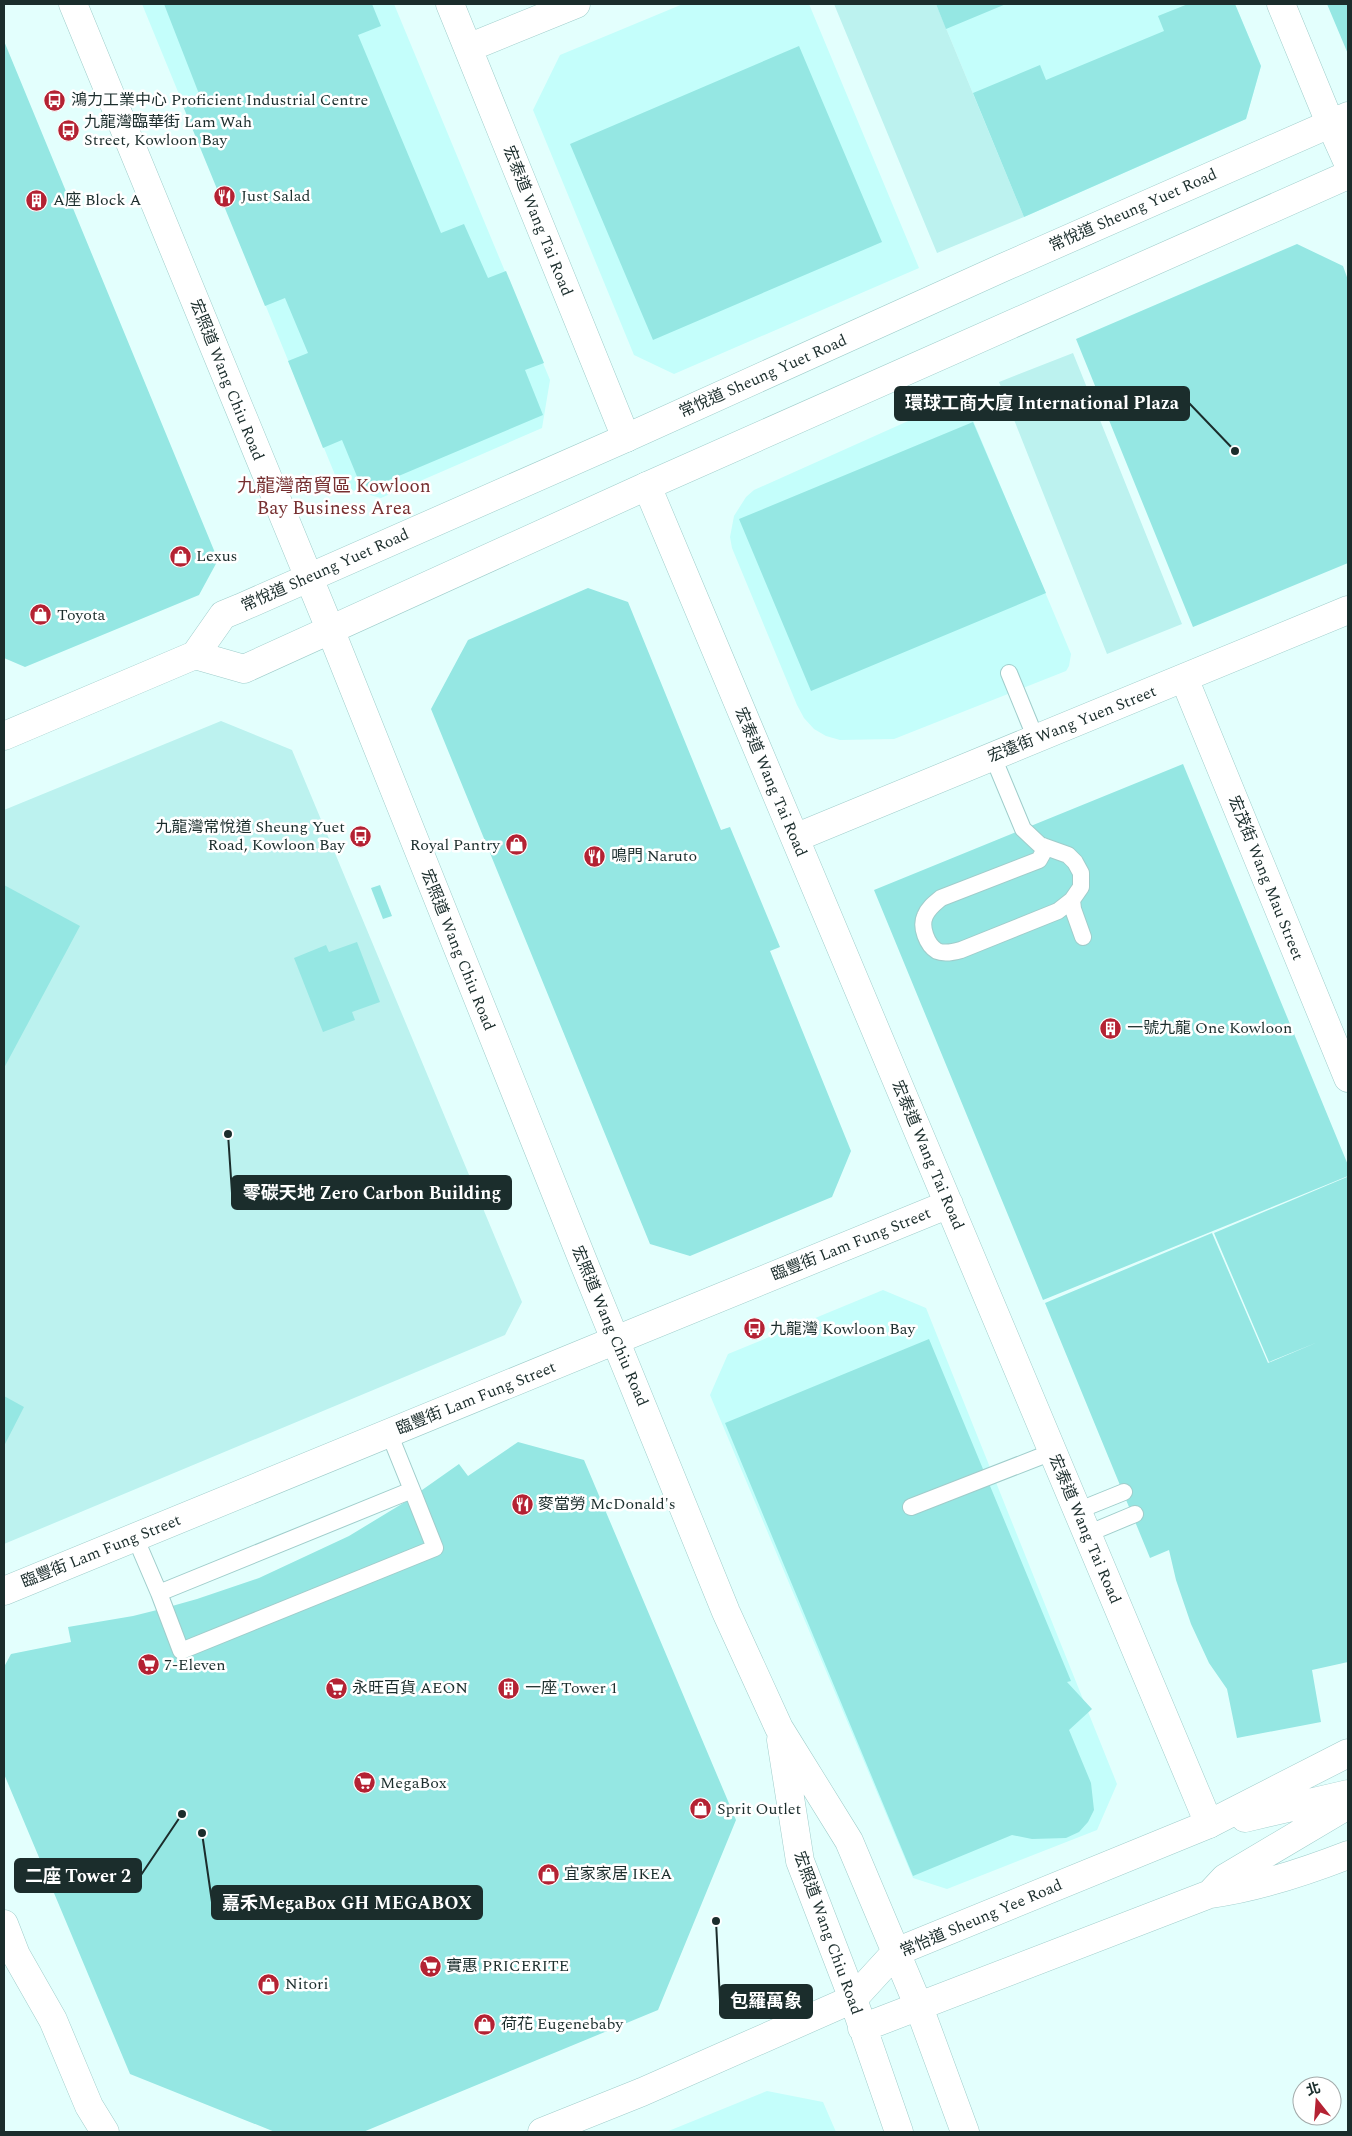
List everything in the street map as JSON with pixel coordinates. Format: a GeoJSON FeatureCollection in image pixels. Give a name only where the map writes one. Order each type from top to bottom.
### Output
{"type":"FeatureCollection","features":[{"type":"Feature","properties":{"kind":"main road","name":"宏照道 Wang Chiu Road"},"geometry":{"type":"LineString","coordinates":[[72,4],[330,629],[726,1612],[779,1728],[849,1841],[919,2006],[965,2132]]}},
{"type":"Feature","properties":{"kind":"main road","name":"宏泰道 Wang Tai Road"},"geometry":{"type":"LineString","coordinates":[[450,4],[626,438]]}},
{"type":"Feature","properties":{"kind":"main road"},"geometry":{"type":"LineString","coordinates":[[468,48],[576,4]]}},
{"type":"Feature","properties":{"kind":"main road"},"geometry":{"type":"LineString","coordinates":[[1281,4],[1339,120],[1348,163]]}},
{"type":"Feature","properties":{"kind":"main road","name":"常悅道 Sheung Yuet Road"},"geometry":{"type":"LineString","coordinates":[[195,655],[223,615],[308,576],[626,438],[993,272],[1339,120]]}},
{"type":"Feature","properties":{"kind":"main road"},"geometry":{"type":"LineString","coordinates":[[4,736],[195,655],[244,669],[647,486],[1348,175]]}},
{"type":"Feature","properties":{"kind":"main road","name":"宏泰道 Wang Tai Road"},"geometry":{"type":"LineString","coordinates":[[647,486],[1209,1824]]}},
{"type":"Feature","properties":{"kind":"main road","name":"宏遠街 Wang Yuen Street"},"geometry":{"type":"LineString","coordinates":[[795,838],[1348,610]]}},
{"type":"Feature","properties":{"kind":"main road","name":"宏茂街 Wang Mau Street"},"geometry":{"type":"LineString","coordinates":[[1184,678],[1348,1078]]}},
{"type":"Feature","properties":{"kind":"main road","name":"臨豐街 Lam Fung Street"},"geometry":{"type":"LineString","coordinates":[[4,1592],[948,1204]]}},
{"type":"Feature","properties":{"kind":"main road","name":"宏照道 Wang Chiu Road"},"geometry":{"type":"LineString","coordinates":[[779,1728],[800,1861],[853,1999],[899,2132]]}},
{"type":"Feature","properties":{"kind":"main road","name":"常怡道 Sheung Yee Road"},"geometry":{"type":"LineString","coordinates":[[542,2132],[642,2092],[853,1999],[896,1952],[1209,1824],[1348,1753]]}},
{"type":"Feature","properties":{"kind":"main road"},"geometry":{"type":"LineString","coordinates":[[1209,1824],[1248,1818],[1348,1794]]}},
{"type":"Feature","properties":{"kind":"main road"},"geometry":{"type":"LineString","coordinates":[[1210,1894],[1225,1878],[1348,1805]]}},
{"type":"Feature","properties":{"kind":"main road"},"geometry":{"type":"LineString","coordinates":[[862,2028],[1210,1894],[1230,1892],[1304,1871],[1348,1855]]}},
{"type":"Feature","properties":{"kind":"main road"},"geometry":{"type":"LineString","coordinates":[[4,1924],[16,1955],[53,2020],[89,2106],[105,2132]]}},
{"type":"Feature","properties":{"kind":"lane"},"geometry":{"type":"LineString","coordinates":[[1009,673],[1036,738]]}},
{"type":"Feature","properties":{"kind":"lane"},"geometry":{"type":"LineString","coordinates":[[993,757],[1023,829],[1042,846],[1068,855],[1075,862],[1080,873],[1081,887],[1072,900],[1058,911],[961,950],[938,952],[928,942],[923,927],[924,916],[941,898],[1039,860],[1044,851],[1042,846]]}},
{"type":"Feature","properties":{"kind":"lane"},"geometry":{"type":"LineString","coordinates":[[1072,900],[1073,909],[1083,937]]}},
{"type":"Feature","properties":{"kind":"lane"},"geometry":{"type":"LineString","coordinates":[[136,1537],[182,1651],[436,1548],[389,1433]]}},
{"type":"Feature","properties":{"kind":"lane"},"geometry":{"type":"LineString","coordinates":[[911,1507],[1052,1452]]}},
{"type":"Feature","properties":{"kind":"lane"},"geometry":{"type":"LineString","coordinates":[[158,1593],[412,1490]]}},
{"type":"Feature","properties":{"kind":"lane"},"geometry":{"type":"LineString","coordinates":[[1082,1522],[1124,1492]]}},
{"type":"Feature","properties":{"kind":"lane"},"geometry":{"type":"LineString","coordinates":[[1082,1522],[1134,1514]]}},
{"type":"Feature","properties":{"kind":"shaded area"},"geometry":{"type":"Polygon","coordinates":[[[142,4],[394,4],[550,380],[542,428],[381,498],[340,487],[142,4]]]}},
{"type":"Feature","properties":{"kind":"shaded area"},"geometry":{"type":"Polygon","coordinates":[[[683,4],[809,4],[919,268],[674,374],[634,355],[533,110],[560,55],[683,4]]]}},
{"type":"Feature","properties":{"kind":"shaded area"},"geometry":{"type":"Polygon","coordinates":[[[834,4],[936,4],[1024,217],[937,253],[834,4]]]}},
{"type":"Feature","properties":{"kind":"shaded area"},"geometry":{"type":"Polygon","coordinates":[[[936,4],[1235,4],[1261,66],[1246,119],[1024,217],[936,4]]]}},
{"type":"Feature","properties":{"kind":"shaded area"},"geometry":{"type":"Polygon","coordinates":[[[1073,353],[1182,624],[1107,654],[999,382],[1073,353]]]}},
{"type":"Feature","properties":{"kind":"shaded area"},"geometry":{"type":"Polygon","coordinates":[[[955,400],[962,401],[967,406],[1071,654],[1069,666],[1066,671],[894,739],[840,740],[826,736],[814,729],[804,718],[797,705],[732,548],[730,537],[734,516],[746,497],[754,490],[955,400]]]}},
{"type":"Feature","properties":{"kind":"shaded area"},"geometry":{"type":"Polygon","coordinates":[[[221,721],[292,750],[522,1302],[505,1335],[4,1544],[4,810],[221,721]]]}},
{"type":"Feature","properties":{"kind":"shaded area"},"geometry":{"type":"Polygon","coordinates":[[[883,1290],[926,1308],[1117,1784],[1097,1830],[947,1889],[913,1878],[710,1395],[728,1354],[883,1290]]]}},
{"type":"Feature","properties":{"kind":"shaded area"},"geometry":{"type":"Polygon","coordinates":[[[767,2091],[823,2102],[836,2132],[666,2132],[767,2091]]]}},
{"type":"Feature","properties":{"kind":"building"},"geometry":{"type":"Polygon","coordinates":[[[164,4],[372,4],[381,26],[358,35],[441,233],[464,224],[488,278],[506,271],[544,363],[525,370],[543,415],[363,491],[342,440],[323,448],[288,361],[308,353],[285,298],[265,306],[183,106],[201,99],[164,4]]]}},
{"type":"Feature","properties":{"kind":"building"},"geometry":{"type":"Polygon","coordinates":[[[936,4],[1006,4],[946,29],[936,4]]]}},
{"type":"Feature","properties":{"kind":"building"},"geometry":{"type":"Polygon","coordinates":[[[1188,4],[1235,4],[1261,66],[1246,119],[1024,217],[973,93],[1040,65],[1046,80],[1164,31],[1158,16],[1188,4]]]}},
{"type":"Feature","properties":{"kind":"building"},"geometry":{"type":"Polygon","coordinates":[[[1327,4],[1348,4],[1348,54],[1327,4]]]}},
{"type":"Feature","properties":{"kind":"building"},"geometry":{"type":"Polygon","coordinates":[[[4,41],[218,560],[199,595],[25,667],[4,658],[4,41]]]}},
{"type":"Feature","properties":{"kind":"building"},"geometry":{"type":"Polygon","coordinates":[[[799,46],[882,242],[653,340],[570,144],[799,46]]]}},
{"type":"Feature","properties":{"kind":"building"},"geometry":{"type":"Polygon","coordinates":[[[1297,244],[1343,266],[1348,280],[1348,563],[1193,627],[1076,339],[1297,244]]]}},
{"type":"Feature","properties":{"kind":"building"},"geometry":{"type":"Polygon","coordinates":[[[973,422],[1046,593],[811,691],[739,519],[973,422]]]}},
{"type":"Feature","properties":{"kind":"building"},"geometry":{"type":"Polygon","coordinates":[[[588,588],[628,602],[721,830],[730,827],[780,947],[770,951],[851,1151],[832,1197],[690,1256],[650,1244],[431,709],[468,640],[588,588]]]}},
{"type":"Feature","properties":{"kind":"building","name":"一號九龍 One Kowloon"},"geometry":{"type":"Polygon","coordinates":[[[1183,764],[1348,1165],[1348,1176],[1043,1300],[874,890],[1183,764]]]}},
{"type":"Feature","properties":{"kind":"building"},"geometry":{"type":"Polygon","coordinates":[[[4,885],[80,926],[4,1068],[4,885]]]}},
{"type":"Feature","properties":{"kind":"building"},"geometry":{"type":"Polygon","coordinates":[[[380,885],[392,916],[383,919],[371,888],[380,885]]]}},
{"type":"Feature","properties":{"kind":"building"},"geometry":{"type":"Polygon","coordinates":[[[357,942],[380,1002],[352,1012],[355,1020],[323,1032],[294,958],[326,945],[329,952],[357,942]]]}},
{"type":"Feature","properties":{"kind":"building"},"geometry":{"type":"Polygon","coordinates":[[[1347,1177],[1348,1662],[1312,1670],[1321,1722],[1237,1738],[1227,1689],[1209,1663],[1191,1624],[1176,1580],[1169,1550],[1150,1558],[1045,1303],[1212,1233],[1268,1363],[1318,1342],[1269,1362],[1214,1233],[1347,1177]]]}},
{"type":"Feature","properties":{"kind":"building"},"geometry":{"type":"Polygon","coordinates":[[[929,1339],[1071,1681],[1067,1682],[1092,1709],[1069,1730],[1091,1783],[1094,1810],[1088,1822],[1079,1832],[1066,1838],[1032,1839],[1012,1835],[913,1876],[725,1423],[929,1339]]]}},
{"type":"Feature","properties":{"kind":"building"},"geometry":{"type":"Polygon","coordinates":[[[4,1396],[24,1407],[4,1446],[4,1396]]]}},
{"type":"Feature","properties":{"kind":"building","name":"MegaBox"},"geometry":{"type":"Polygon","coordinates":[[[518,1442],[584,1460],[736,1820],[658,2010],[363,2132],[275,2132],[130,2074],[4,1774],[4,1667],[11,1654],[71,1642],[68,1627],[133,1616],[165,1608],[259,1578],[349,1536],[405,1502],[459,1464],[468,1476],[518,1442]]]}},
{"type":"Feature","properties":{"kind":"place","name":"鴻力工業中心 Proficient Industrial Centre"},"geometry":{"type":"Point","coordinates":[55,100]}},
{"type":"Feature","properties":{"kind":"place","name":"九龍灣臨華街 Lam Wah Street, Kowloon Bay"},"geometry":{"type":"Point","coordinates":[68,131]}},
{"type":"Feature","properties":{"kind":"place","name":"Just Salad"},"geometry":{"type":"Point","coordinates":[225,196]}},
{"type":"Feature","properties":{"kind":"place","name":"A座 Block A"},"geometry":{"type":"Point","coordinates":[37,200]}},
{"type":"Feature","properties":{"kind":"place","name":"環球工商大廈 International Plaza"},"geometry":{"type":"Point","coordinates":[1235,451]}},
{"type":"Feature","properties":{"kind":"place","name":"Lexus"},"geometry":{"type":"Point","coordinates":[180,556]}},
{"type":"Feature","properties":{"kind":"place","name":"Toyota"},"geometry":{"type":"Point","coordinates":[41,615]}},
{"type":"Feature","properties":{"kind":"place","name":"九龍灣常悅道 Sheung Yuet Road, Kowloon Bay"},"geometry":{"type":"Point","coordinates":[361,836]}},
{"type":"Feature","properties":{"kind":"place","name":"Royal Pantry"},"geometry":{"type":"Point","coordinates":[516,845]}},
{"type":"Feature","properties":{"kind":"place","name":"鳴門 Naruto"},"geometry":{"type":"Point","coordinates":[595,856]}},
{"type":"Feature","properties":{"kind":"place","name":"一號九龍 One Kowloon"},"geometry":{"type":"Point","coordinates":[1111,1028]}},
{"type":"Feature","properties":{"kind":"place","name":"零碳天地 Zero Carbon Building"},"geometry":{"type":"Point","coordinates":[228,1134]}},
{"type":"Feature","properties":{"kind":"place","name":"九龍灣 Kowloon Bay"},"geometry":{"type":"Point","coordinates":[754,1329]}},
{"type":"Feature","properties":{"kind":"place","name":"麥當勞 McDonald's"},"geometry":{"type":"Point","coordinates":[522,1504]}},
{"type":"Feature","properties":{"kind":"place","name":"7-Eleven"},"geometry":{"type":"Point","coordinates":[148,1665]}},
{"type":"Feature","properties":{"kind":"place","name":"永旺百貨 AEON"},"geometry":{"type":"Point","coordinates":[336,1688]}},
{"type":"Feature","properties":{"kind":"place","name":"一座 Tower 1"},"geometry":{"type":"Point","coordinates":[509,1688]}},
{"type":"Feature","properties":{"kind":"place","name":"MegaBox"},"geometry":{"type":"Point","coordinates":[364,1783]}},
{"type":"Feature","properties":{"kind":"place","name":"Sprit Outlet"},"geometry":{"type":"Point","coordinates":[701,1809]}},
{"type":"Feature","properties":{"kind":"place","name":"二座 Tower 2"},"geometry":{"type":"Point","coordinates":[182,1814]}},
{"type":"Feature","properties":{"kind":"place","name":"嘉禾MegaBox GH MEGABOX"},"geometry":{"type":"Point","coordinates":[202,1833]}},
{"type":"Feature","properties":{"kind":"place","name":"宜家家居 IKEA"},"geometry":{"type":"Point","coordinates":[548,1874]}},
{"type":"Feature","properties":{"kind":"place","name":"包羅萬象"},"geometry":{"type":"Point","coordinates":[716,1921]}},
{"type":"Feature","properties":{"kind":"place","name":"實惠 PRICERITE"},"geometry":{"type":"Point","coordinates":[430,1966]}},
{"type":"Feature","properties":{"kind":"place","name":"Nitori"},"geometry":{"type":"Point","coordinates":[269,1984]}},
{"type":"Feature","properties":{"kind":"place","name":"荷花 Eugenebaby"},"geometry":{"type":"Point","coordinates":[485,2024]}},
{"type":"Feature","properties":{"kind":"district","name":"九龍灣商貿區 Kowloon Bay Business Area"},"geometry":{"type":"Point","coordinates":[334,497]}}]}
